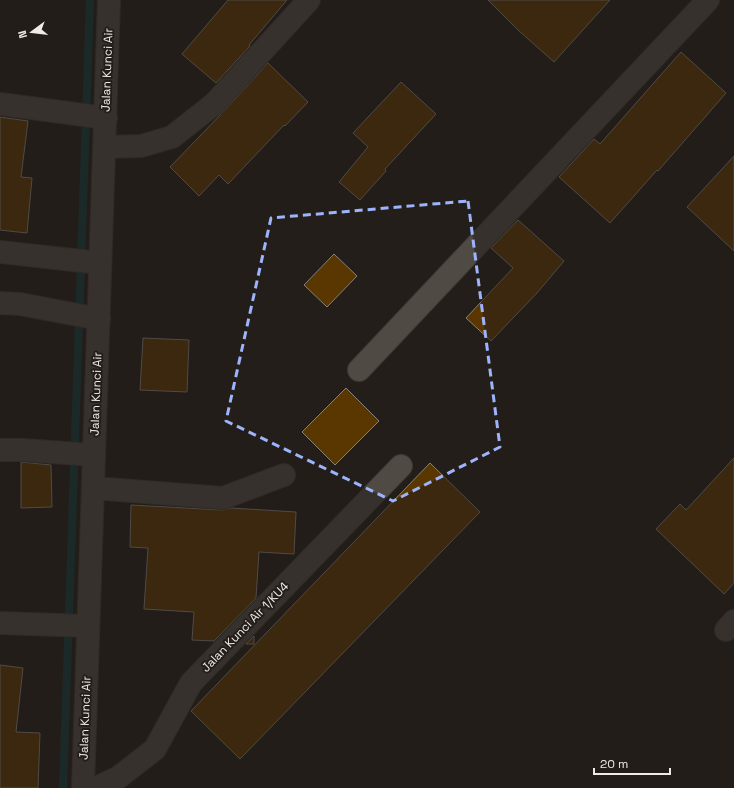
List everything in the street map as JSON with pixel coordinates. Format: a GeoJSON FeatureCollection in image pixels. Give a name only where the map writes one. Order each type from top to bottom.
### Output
{"type":"FeatureCollection","features":[{"type":"Feature","properties":{"kind":"street","name":"Jalan Kunci Air"},"geometry":{"type":"LineString","coordinates":[[83,788],[75,626],[93,488],[81,454],[88,261],[105,147],[93,116],[109,0]]}},
{"type":"Feature","properties":{"kind":"street"},"geometry":{"type":"LineString","coordinates":[[105,147],[140,146],[172,137],[214,104],[309,0]]}},
{"type":"Feature","properties":{"kind":"street"},"geometry":{"type":"LineString","coordinates":[[359,370],[708,0]]}},
{"type":"Feature","properties":{"kind":"street"},"geometry":{"type":"LineString","coordinates":[[0,104],[93,116]]}},
{"type":"Feature","properties":{"kind":"street"},"geometry":{"type":"LineString","coordinates":[[0,252],[88,261]]}},
{"type":"Feature","properties":{"kind":"street"},"geometry":{"type":"LineString","coordinates":[[0,303],[20,304],[86,317]]}},
{"type":"Feature","properties":{"kind":"street"},"geometry":{"type":"LineString","coordinates":[[0,450],[81,454]]}},
{"type":"Feature","properties":{"kind":"street","name":"Jalan Kunci Air 1/KU4"},"geometry":{"type":"LineString","coordinates":[[96,788],[119,777],[155,749],[191,683],[401,466]]}},
{"type":"Feature","properties":{"kind":"street"},"geometry":{"type":"LineString","coordinates":[[93,488],[223,498],[284,475]]}},
{"type":"Feature","properties":{"kind":"street"},"geometry":{"type":"LineString","coordinates":[[0,623],[75,626]]}},
{"type":"Feature","properties":{"kind":"highlighted area"},"geometry":{"type":"Polygon","coordinates":[[[468,201],[500,447],[393,501],[226,421],[271,218],[468,201]]]}},
{"type":"Feature","properties":{"kind":"building"},"geometry":{"type":"Polygon","coordinates":[[[228,0],[287,0],[249,45],[250,46],[216,83],[182,54],[228,0]]]}},
{"type":"Feature","properties":{"kind":"building"},"geometry":{"type":"Polygon","coordinates":[[[488,0],[610,0],[554,62],[518,30],[488,0]]]}},
{"type":"Feature","properties":{"kind":"building"},"geometry":{"type":"Polygon","coordinates":[[[681,52],[726,93],[610,223],[559,177],[594,139],[600,144],[681,52]]]}},
{"type":"Feature","properties":{"kind":"building"},"geometry":{"type":"Polygon","coordinates":[[[268,63],[308,102],[228,184],[219,175],[199,196],[170,167],[268,63]]]}},
{"type":"Feature","properties":{"kind":"building"},"geometry":{"type":"Polygon","coordinates":[[[401,82],[436,114],[385,169],[386,171],[360,200],[339,182],[368,147],[353,133],[401,82]]]}},
{"type":"Feature","properties":{"kind":"building"},"geometry":{"type":"Polygon","coordinates":[[[0,117],[28,121],[21,177],[32,178],[27,233],[0,230],[0,117]]]}},
{"type":"Feature","properties":{"kind":"building"},"geometry":{"type":"Polygon","coordinates":[[[734,156],[734,251],[687,207],[734,156]]]}},
{"type":"Feature","properties":{"kind":"building"},"geometry":{"type":"Polygon","coordinates":[[[518,220],[564,261],[537,293],[491,341],[466,318],[513,268],[491,248],[518,220]]]}},
{"type":"Feature","properties":{"kind":"building"},"geometry":{"type":"Polygon","coordinates":[[[334,254],[357,276],[327,307],[304,285],[334,254]]]}},
{"type":"Feature","properties":{"kind":"building"},"geometry":{"type":"Polygon","coordinates":[[[143,338],[189,340],[187,392],[140,390],[143,338]]]}},
{"type":"Feature","properties":{"kind":"building"},"geometry":{"type":"Polygon","coordinates":[[[346,388],[379,421],[335,465],[302,432],[346,388]]]}},
{"type":"Feature","properties":{"kind":"building"},"geometry":{"type":"Polygon","coordinates":[[[734,458],[734,583],[724,594],[656,529],[680,504],[686,510],[734,458]]]}},
{"type":"Feature","properties":{"kind":"building"},"geometry":{"type":"Polygon","coordinates":[[[21,462],[51,465],[52,507],[21,508],[21,462]]]}},
{"type":"Feature","properties":{"kind":"building"},"geometry":{"type":"Polygon","coordinates":[[[430,463],[480,512],[240,759],[191,711],[430,463]]]}},
{"type":"Feature","properties":{"kind":"building"},"geometry":{"type":"Polygon","coordinates":[[[131,505],[222,510],[231,508],[296,512],[294,554],[259,552],[256,598],[214,641],[192,640],[194,612],[144,609],[148,548],[130,547],[131,505]]]}},
{"type":"Feature","properties":{"kind":"building"},"geometry":{"type":"Polygon","coordinates":[[[254,636],[254,644],[246,644],[254,636]]]}},
{"type":"Feature","properties":{"kind":"building"},"geometry":{"type":"Polygon","coordinates":[[[0,665],[23,668],[16,732],[40,733],[38,788],[0,788],[0,665]]]}},
{"type":"Feature","properties":{"kind":"waterway"},"geometry":{"type":"LineString","coordinates":[[63,788],[90,0]]}}]}
